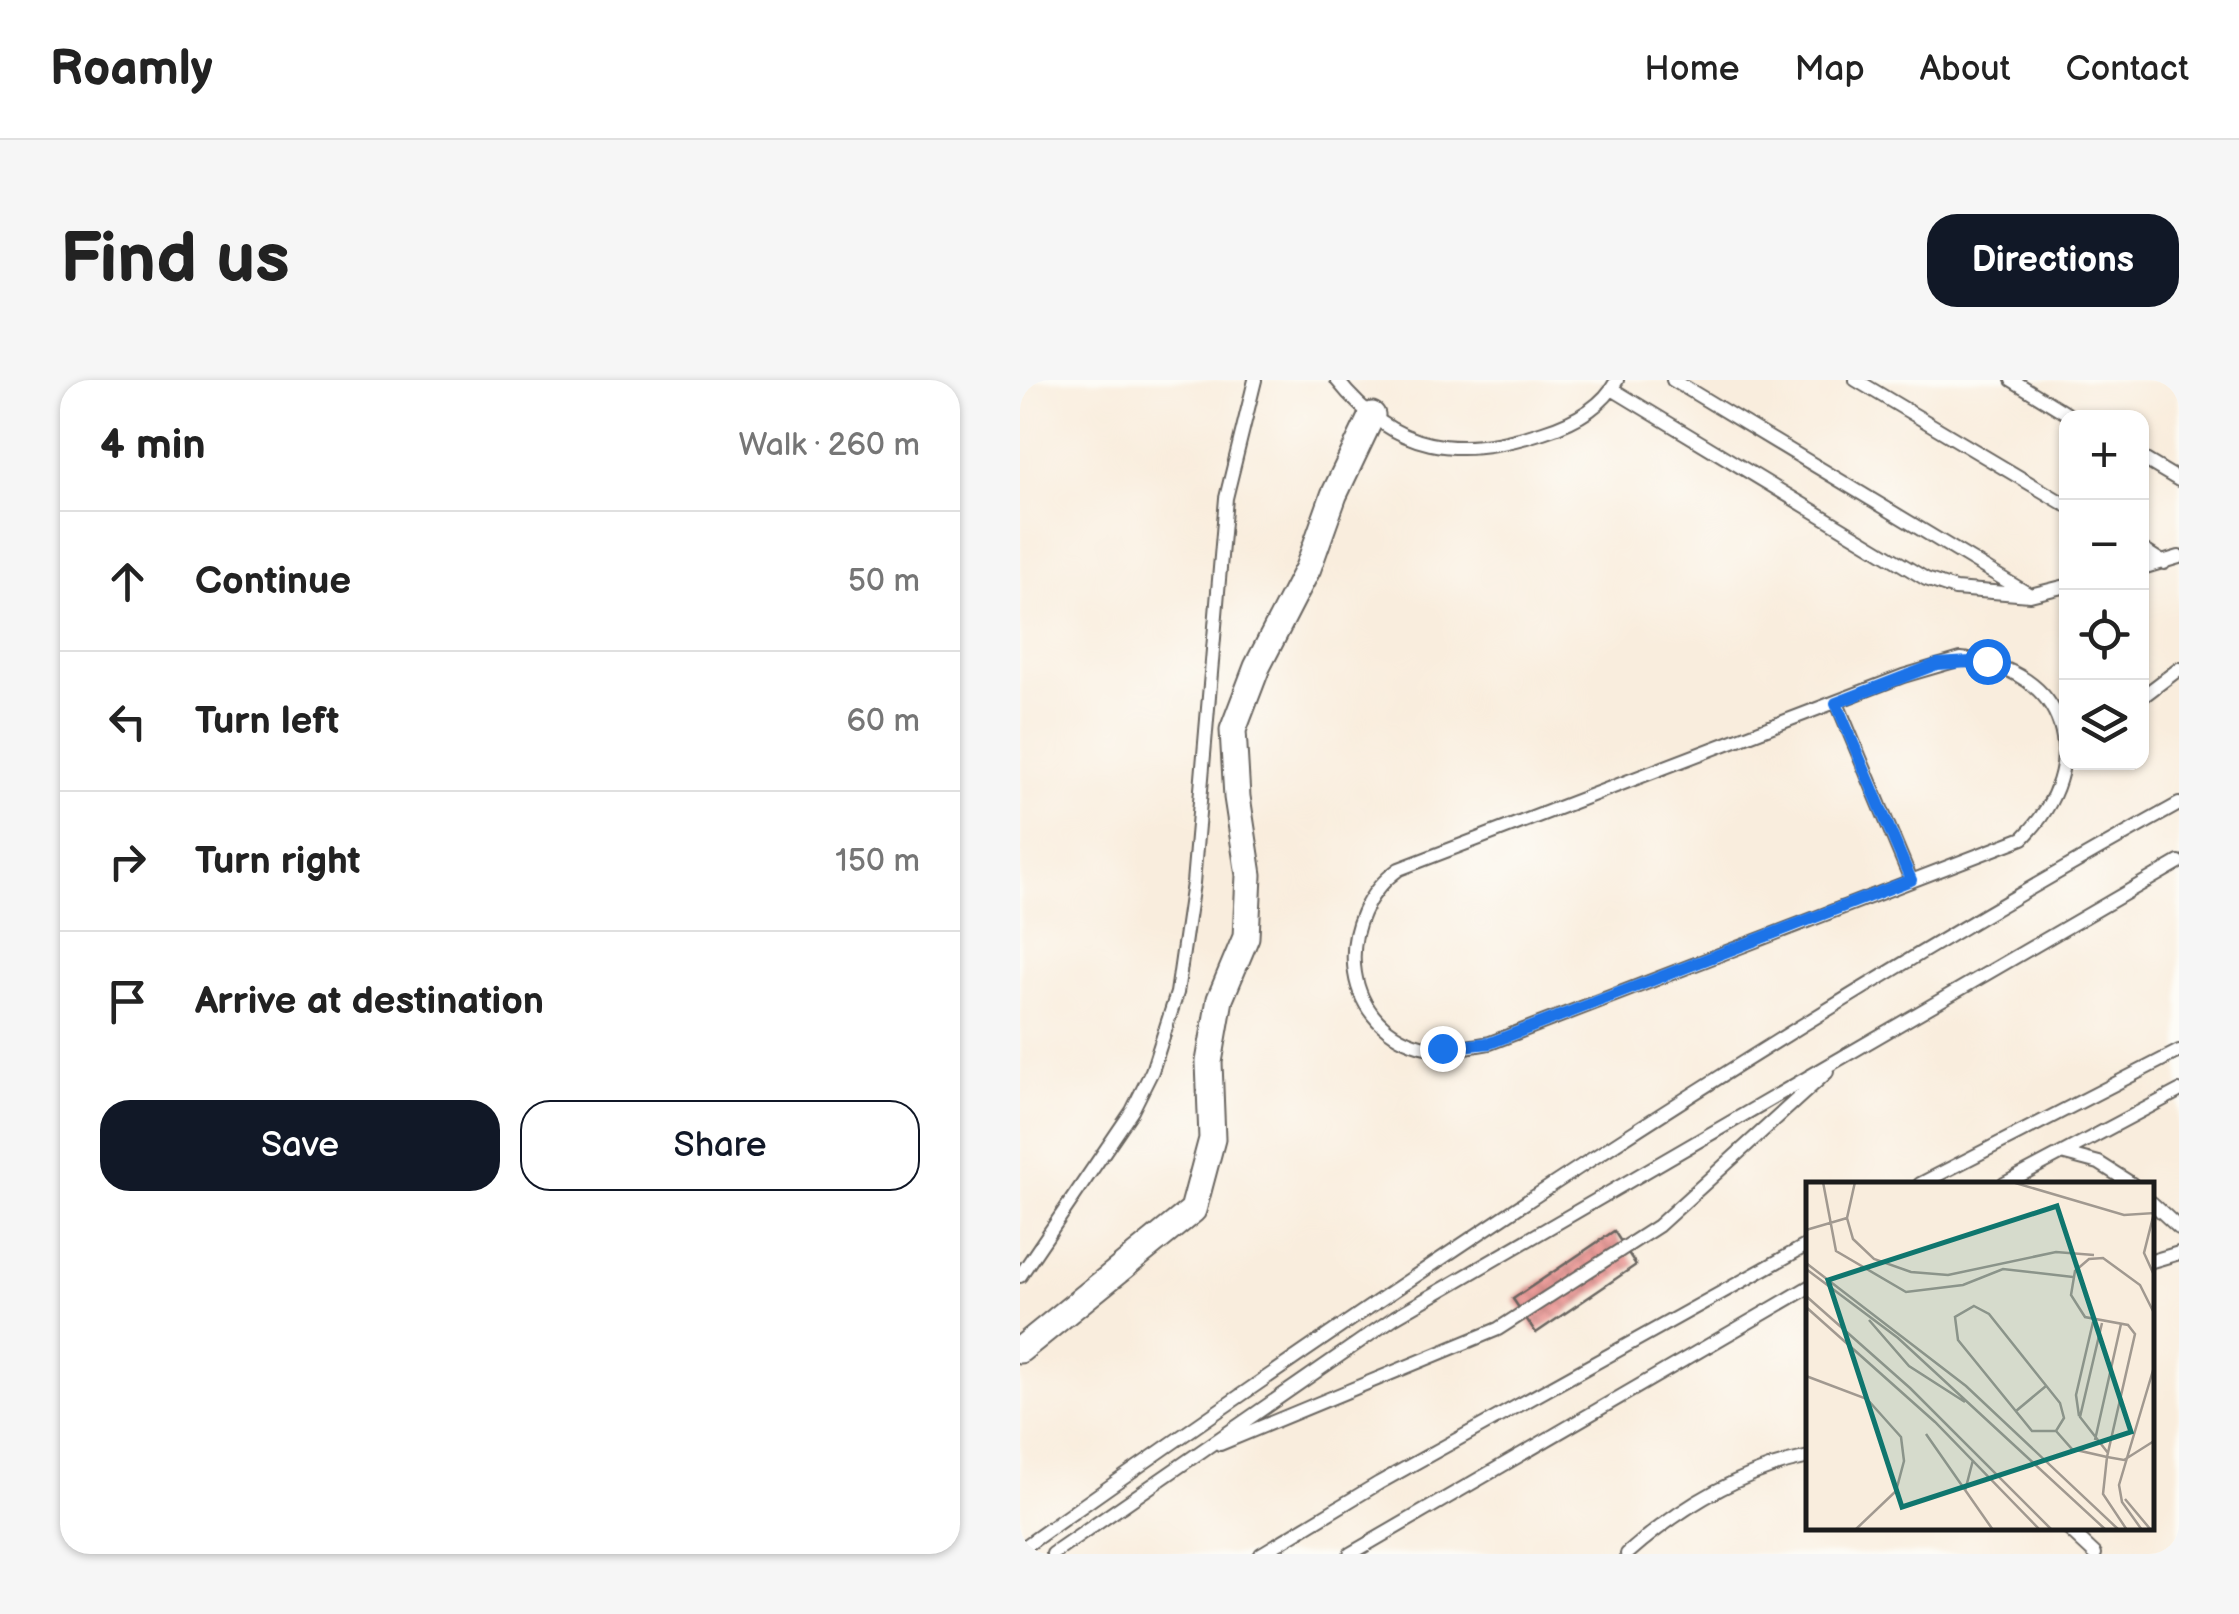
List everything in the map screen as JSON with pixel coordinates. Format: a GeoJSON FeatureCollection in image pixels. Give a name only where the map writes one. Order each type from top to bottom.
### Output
{"type":"FeatureCollection","features":[{"type":"Feature","properties":{"kind":"street"},"geometry":{"type":"LineString","coordinates":[[1020,1350],[1193,1210],[1212,1139],[1209,1062],[1220,999],[1246,937],[1249,875],[1237,797],[1233,730],[1257,667],[1308,568],[1334,495],[1372,415]]}},
{"type":"Feature","properties":{"kind":"lane"},"geometry":{"type":"LineString","coordinates":[[1020,1276],[1106,1156],[1132,1111],[1152,1071],[1177,993],[1193,884],[1226,498],[1232,456],[1255,380]]}},
{"type":"Feature","properties":{"kind":"lane"},"geometry":{"type":"LineString","coordinates":[[1337,380],[1372,415],[1424,444],[1482,448],[1577,419],[1614,385],[1926,579],[1987,594],[2030,595],[2059,588]]}},
{"type":"Feature","properties":{"kind":"lane"},"geometry":{"type":"LineString","coordinates":[[1673,380],[2030,595]]}},
{"type":"Feature","properties":{"kind":"lane"},"geometry":{"type":"LineString","coordinates":[[1856,380],[2059,501]]}},
{"type":"Feature","properties":{"kind":"lane"},"geometry":{"type":"LineString","coordinates":[[2012,380],[2061,410]]}},
{"type":"Feature","properties":{"kind":"lane"},"geometry":{"type":"LineString","coordinates":[[2149,462],[2179,480]]}},
{"type":"Feature","properties":{"kind":"lane"},"geometry":{"type":"LineString","coordinates":[[2149,553],[2164,562]]}},
{"type":"Feature","properties":{"kind":"lane"},"geometry":{"type":"LineString","coordinates":[[2149,566],[2179,557]]}},
{"type":"Feature","properties":{"kind":"lane"},"geometry":{"type":"LineString","coordinates":[[2059,717],[2032,683],[1987,661],[1937,664],[1399,869],[1382,882],[1359,916],[1352,960],[1357,982],[1382,1024],[1400,1037],[1422,1046],[1463,1048],[1490,1043],[1911,880],[2001,850],[2023,838],[2041,820],[2062,779],[2062,770]]}},
{"type":"Feature","properties":{"kind":"lane"},"geometry":{"type":"LineString","coordinates":[[2149,692],[2179,668]]}},
{"type":"Feature","properties":{"kind":"lane"},"geometry":{"type":"LineString","coordinates":[[1836,703],[1911,880]]}},
{"type":"Feature","properties":{"kind":"lane"},"geometry":{"type":"LineString","coordinates":[[1020,1550],[1616,1140],[1867,986],[2179,804]]}},
{"type":"Feature","properties":{"kind":"lane"},"geometry":{"type":"LineString","coordinates":[[1053,1554],[1396,1317],[2179,862]]}},
{"type":"Feature","properties":{"kind":"lane"},"geometry":{"type":"LineString","coordinates":[[1194,1454],[1498,1329],[1540,1306],[1658,1226],[1850,1051]]}},
{"type":"Feature","properties":{"kind":"lane"},"geometry":{"type":"LineString","coordinates":[[1924,1182],[2179,1051]]}},
{"type":"Feature","properties":{"kind":"lane"},"geometry":{"type":"LineString","coordinates":[[2008,1182],[2179,1091]]}},
{"type":"Feature","properties":{"kind":"lane"},"geometry":{"type":"LineString","coordinates":[[2062,1154],[2099,1163],[2129,1182]]}},
{"type":"Feature","properties":{"kind":"lane"},"geometry":{"type":"LineString","coordinates":[[2154,1205],[2179,1228]]}},
{"type":"Feature","properties":{"kind":"lane"},"geometry":{"type":"LineString","coordinates":[[1261,1554],[1461,1436],[1806,1246]]}},
{"type":"Feature","properties":{"kind":"lane"},"geometry":{"type":"LineString","coordinates":[[2154,1260],[2179,1253]]}},
{"type":"Feature","properties":{"kind":"lane"},"geometry":{"type":"LineString","coordinates":[[1350,1554],[1806,1289]]}},
{"type":"Feature","properties":{"kind":"lane"},"geometry":{"type":"LineString","coordinates":[[1627,1554],[1691,1506],[1747,1475],[1806,1459]]}},
{"type":"Feature","properties":{"kind":"lane"},"geometry":{"type":"LineString","coordinates":[[2068,1529],[2095,1554]]}},
{"type":"Feature","properties":{"kind":"building"},"geometry":{"type":"Polygon","coordinates":[[[1614,1231],[1636,1265],[1536,1333],[1513,1299],[1614,1231]]]}},
{"type":"Feature","properties":{"kind":"route"},"geometry":{"type":"LineString","coordinates":[[1442,1048],[1490,1043],[1911,880],[1836,703],[1937,664],[1961,659],[1987,661]]}}]}
